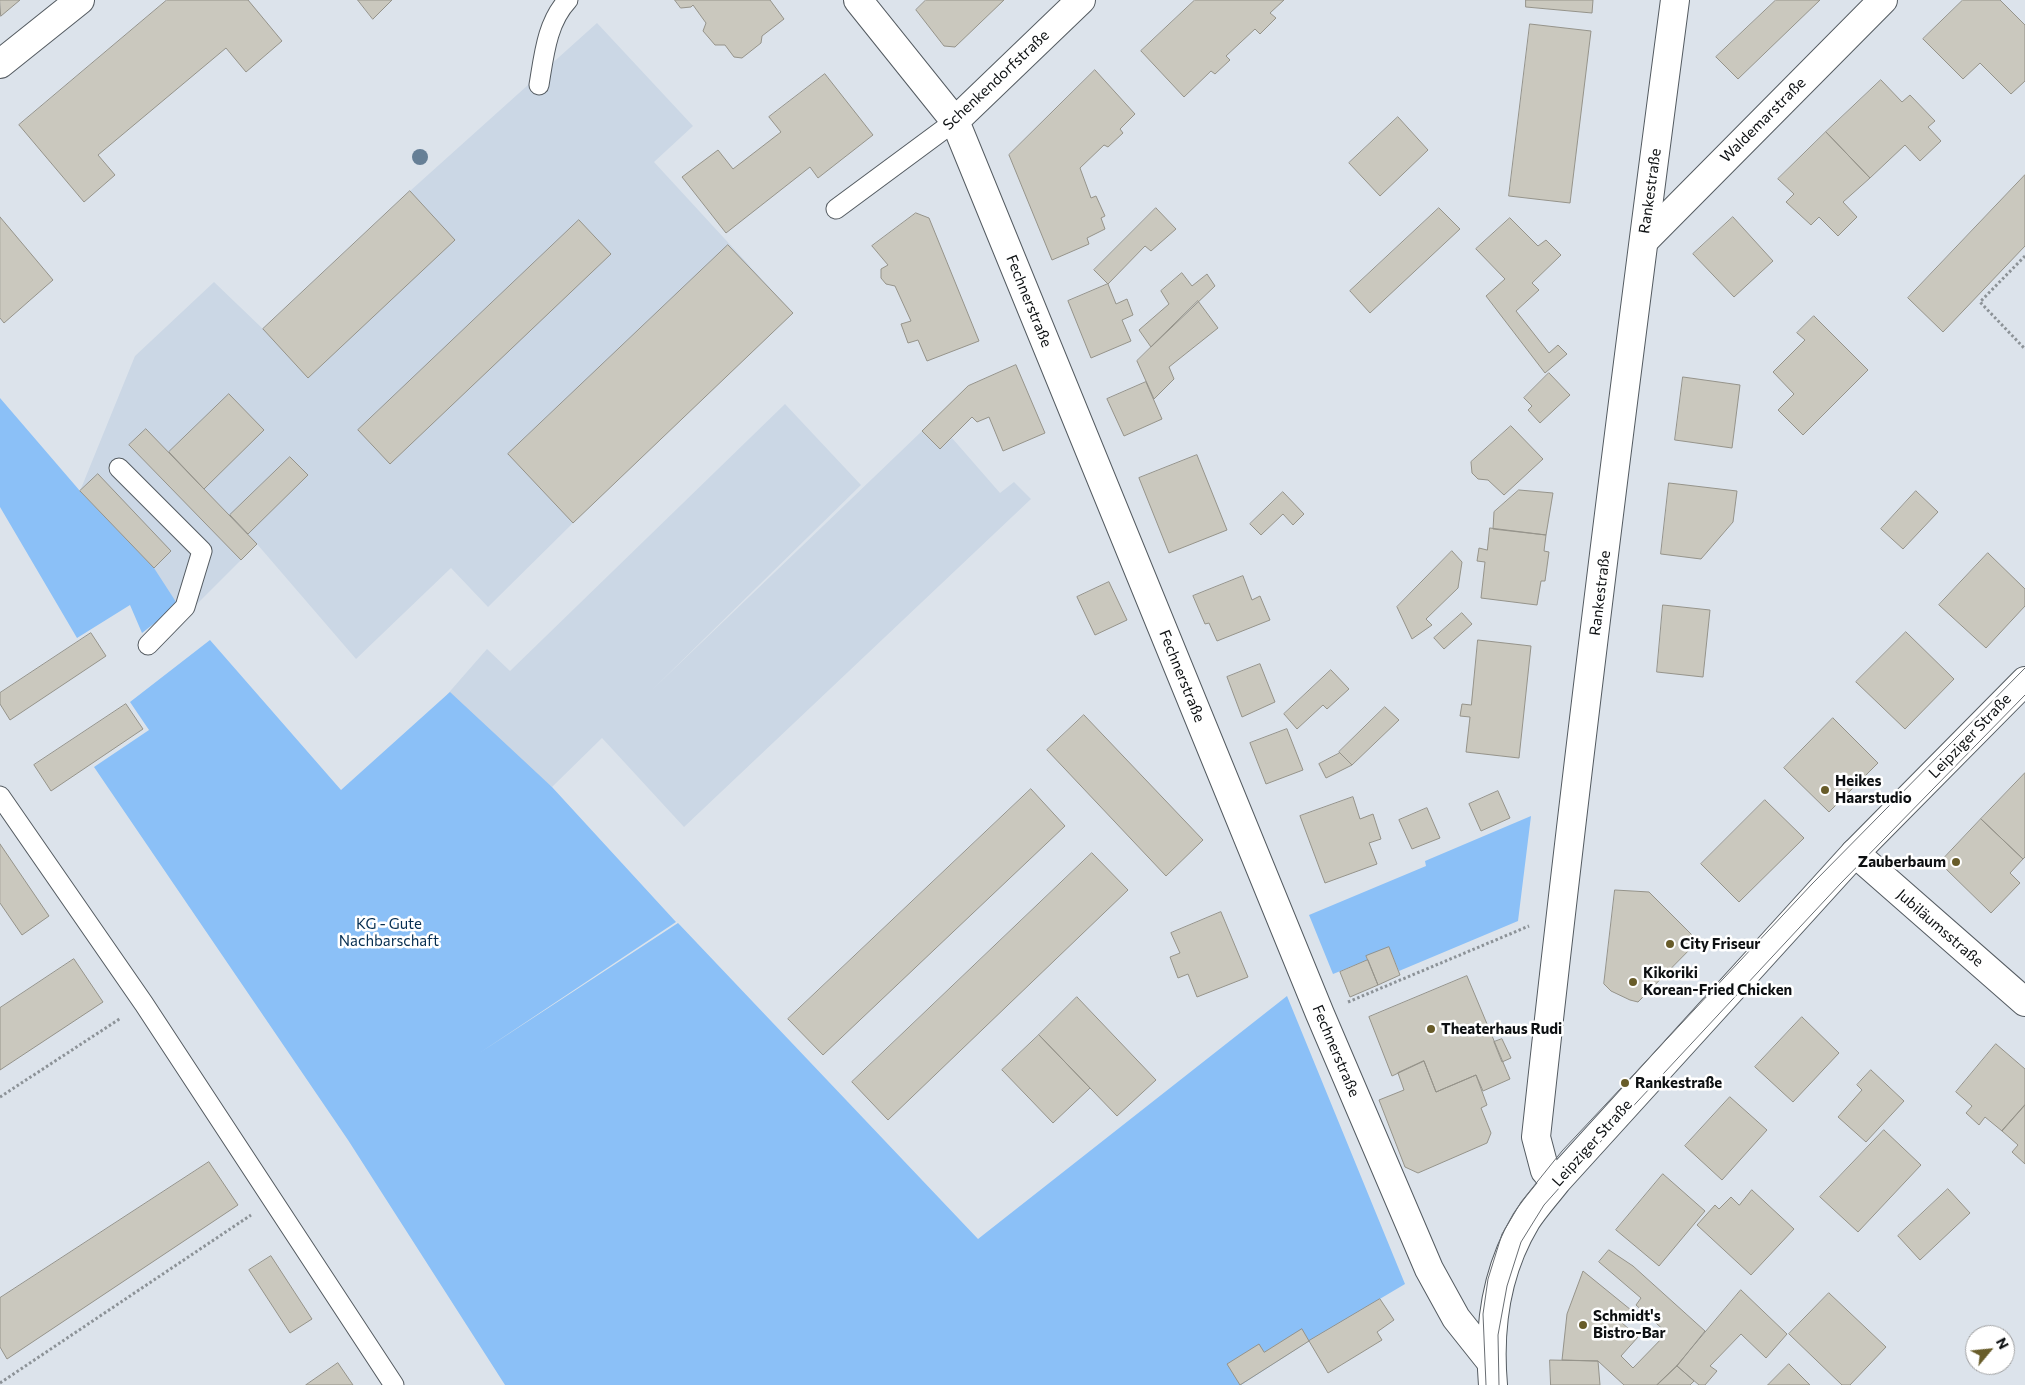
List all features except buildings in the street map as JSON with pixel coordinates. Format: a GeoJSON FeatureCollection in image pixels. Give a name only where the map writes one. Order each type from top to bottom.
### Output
{"type":"FeatureCollection","features":[{"type":"Feature","properties":{"kind":"street"},"geometry":{"type":"LineString","coordinates":[[0,64],[80,0]]}},
{"type":"Feature","properties":{"kind":"street","name":"Fechnerstraße"},"geometry":{"type":"LineString","coordinates":[[858,0],[955,121],[1320,1014],[1429,1270],[1456,1318],[1492,1374]]}},
{"type":"Feature","properties":{"kind":"street","name":"Schenkendorfstraße"},"geometry":{"type":"LineString","coordinates":[[955,121],[1081,0]]}},
{"type":"Feature","properties":{"kind":"street","name":"Rankestraße"},"geometry":{"type":"LineString","coordinates":[[1557,1181],[1545,1171],[1536,1137],[1560,912],[1675,0]]}},
{"type":"Feature","properties":{"kind":"street","name":"Waldemarstraße"},"geometry":{"type":"LineString","coordinates":[[1644,240],[1883,0]]}},
{"type":"Feature","properties":{"kind":"street","name":"Leipziger Straße"},"geometry":{"type":"LineString","coordinates":[[1492,1374],[1495,1298],[1507,1259],[1527,1220],[1557,1181],[1855,854],[2025,681]]}},
{"type":"Feature","properties":{"kind":"street","name":"Jubiläumsstraße"},"geometry":{"type":"LineString","coordinates":[[1855,854],[2025,1002]]}},
{"type":"Feature","properties":{"kind":"lane"},"geometry":{"type":"LineString","coordinates":[[539,85],[547,40],[558,10],[568,0]]}},
{"type":"Feature","properties":{"kind":"lane","name":"Schenkendorfstraße"},"geometry":{"type":"LineString","coordinates":[[836,209],[955,121]]}},
{"type":"Feature","properties":{"kind":"lane"},"geometry":{"type":"LineString","coordinates":[[119,468],[202,551],[184,607],[148,645]]}},
{"type":"Feature","properties":{"kind":"lane"},"geometry":{"type":"LineString","coordinates":[[0,796],[144,1004],[394,1385]]}},
{"type":"Feature","properties":{"kind":"path"},"geometry":{"type":"LineString","coordinates":[[2025,256],[1980,302],[2025,349]]}},
{"type":"Feature","properties":{"kind":"path"},"geometry":{"type":"LineString","coordinates":[[1320,1014],[1560,912]]}},
{"type":"Feature","properties":{"kind":"path"},"geometry":{"type":"LineString","coordinates":[[0,1097],[144,1004]]}},
{"type":"Feature","properties":{"kind":"path"},"geometry":{"type":"LineString","coordinates":[[0,1383],[272,1201]]}},
{"type":"Feature","properties":{"kind":"shaded area"},"geometry":{"type":"Polygon","coordinates":[[[597,23],[693,126],[654,162],[793,313],[488,607],[451,568],[356,659],[257,544],[187,614],[80,491],[135,356],[214,282],[263,329],[410,191],[597,23]]]}},
{"type":"Feature","properties":{"kind":"shaded area"},"geometry":{"type":"Polygon","coordinates":[[[785,404],[861,485],[652,690],[922,431],[940,449],[952,438],[1000,493],[1014,482],[1031,499],[684,827],[602,738],[552,787],[445,697],[487,649],[510,671],[785,404]]]}},
{"type":"Feature","properties":{"kind":"green space"},"geometry":{"type":"Polygon","coordinates":[[[0,398],[80,491],[154,568],[178,605],[142,633],[130,605],[77,638],[0,507],[0,398]]]}},
{"type":"Feature","properties":{"kind":"green space","name":"KG - Gute Nachbarschaft"},"geometry":{"type":"Polygon","coordinates":[[[210,640],[341,790],[450,692],[552,787],[676,922],[481,1052],[678,923],[978,1239],[1287,996],[1405,1284],[1309,1341],[1241,1385],[505,1385],[348,1140],[94,767],[149,730],[130,702],[210,640]]]}},
{"type":"Feature","properties":{"kind":"green space"},"geometry":{"type":"Polygon","coordinates":[[[1531,816],[1518,921],[1399,971],[1389,948],[1366,957],[1368,960],[1333,974],[1309,915],[1426,866],[1425,861],[1531,816]]]}},
{"type":"Feature","properties":{"kind":"tram line"},"geometry":{"type":"LineString","coordinates":[[1486,1385],[1483,1314],[1488,1279],[1502,1234],[1521,1202],[1562,1151],[1812,884],[2025,668]]}},
{"type":"Feature","properties":{"kind":"tram line"},"geometry":{"type":"LineString","coordinates":[[1499,1385],[1498,1335],[1507,1286],[1521,1242],[1544,1205],[1610,1131],[1840,884],[2025,695]]}},
{"type":"Feature","properties":{"kind":"place","name":"Heikes Haarstudio"},"geometry":{"type":"Point","coordinates":[1825,790]}},
{"type":"Feature","properties":{"kind":"place","name":"Zauberbaum"},"geometry":{"type":"Point","coordinates":[1956,862]}},
{"type":"Feature","properties":{"kind":"place","name":"City Friseur"},"geometry":{"type":"Point","coordinates":[1670,944]}},
{"type":"Feature","properties":{"kind":"place","name":"Kikoriki Korean-Fried Chicken"},"geometry":{"type":"Point","coordinates":[1633,982]}},
{"type":"Feature","properties":{"kind":"place","name":"Theaterhaus Rudi"},"geometry":{"type":"Point","coordinates":[1431,1029]}},
{"type":"Feature","properties":{"kind":"place","name":"Rankestraße"},"geometry":{"type":"Point","coordinates":[1625,1083]}},
{"type":"Feature","properties":{"kind":"place","name":"Schmidt's Bistro-Bar"},"geometry":{"type":"Point","coordinates":[1583,1325]}}]}
